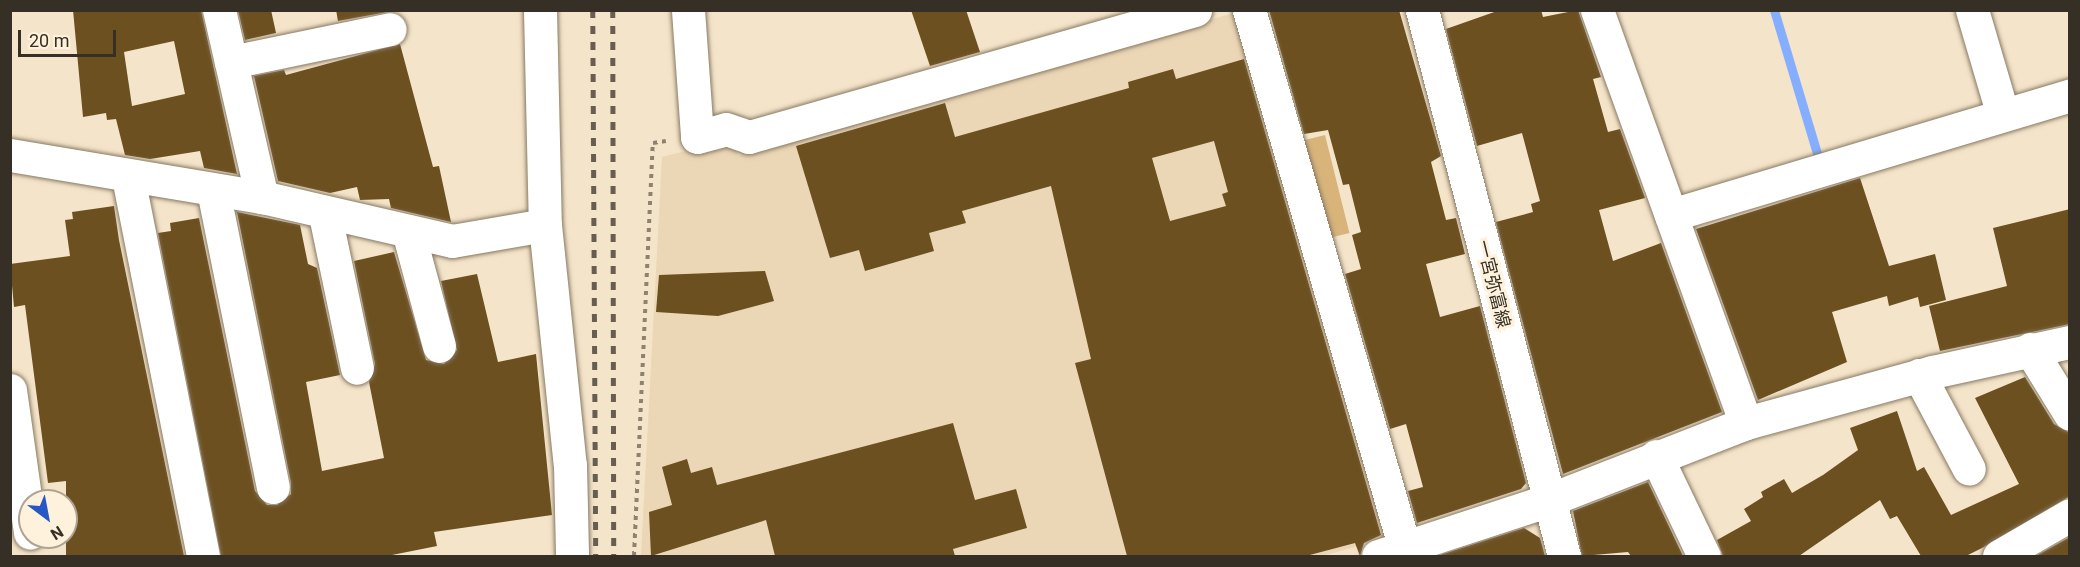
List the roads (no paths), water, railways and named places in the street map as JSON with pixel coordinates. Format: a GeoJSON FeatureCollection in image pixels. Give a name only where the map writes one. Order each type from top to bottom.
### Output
{"type":"FeatureCollection","features":[{"type":"Feature","properties":{"kind":"street"},"geometry":{"type":"LineString","coordinates":[[219,10],[262,197]]}},
{"type":"Feature","properties":{"kind":"street"},"geometry":{"type":"LineString","coordinates":[[540,10],[545,225],[570,465],[572,556]]}},
{"type":"Feature","properties":{"kind":"street"},"geometry":{"type":"LineString","coordinates":[[688,10],[697,137],[726,129],[749,137],[1196,10]]}},
{"type":"Feature","properties":{"kind":"street"},"geometry":{"type":"LineString","coordinates":[[1249,10],[1391,553],[1549,500],[1656,456],[1746,423],[1919,375],[2070,342]]}},
{"type":"Feature","properties":{"kind":"street","name":"一宮弥富線"},"geometry":{"type":"LineString","coordinates":[[1422,10],[1564,556]]}},
{"type":"Feature","properties":{"kind":"street"},"geometry":{"type":"LineString","coordinates":[[1597,10],[1746,423]]}},
{"type":"Feature","properties":{"kind":"street"},"geometry":{"type":"LineString","coordinates":[[1972,10],[2003,115]]}},
{"type":"Feature","properties":{"kind":"street"},"geometry":{"type":"LineString","coordinates":[[231,62],[390,29]]}},
{"type":"Feature","properties":{"kind":"street"},"geometry":{"type":"LineString","coordinates":[[1671,214],[2070,95]]}},
{"type":"Feature","properties":{"kind":"street"},"geometry":{"type":"LineString","coordinates":[[10,155],[128,177],[262,197],[325,214],[452,241],[545,225]]}},
{"type":"Feature","properties":{"kind":"street"},"geometry":{"type":"LineString","coordinates":[[128,177],[203,556]]}},
{"type":"Feature","properties":{"kind":"street"},"geometry":{"type":"LineString","coordinates":[[213,190],[273,486]]}},
{"type":"Feature","properties":{"kind":"street"},"geometry":{"type":"LineString","coordinates":[[325,214],[357,368]]}},
{"type":"Feature","properties":{"kind":"street"},"geometry":{"type":"LineString","coordinates":[[408,231],[439,346]]}},
{"type":"Feature","properties":{"kind":"street"},"geometry":{"type":"LineString","coordinates":[[2030,349],[2070,414]]}},
{"type":"Feature","properties":{"kind":"street"},"geometry":{"type":"LineString","coordinates":[[1919,375],[1969,469]]}},
{"type":"Feature","properties":{"kind":"street"},"geometry":{"type":"LineString","coordinates":[[10,390],[14,447],[22,489]]}},
{"type":"Feature","properties":{"kind":"street"},"geometry":{"type":"LineString","coordinates":[[1656,456],[1704,556]]}},
{"type":"Feature","properties":{"kind":"street"},"geometry":{"type":"LineString","coordinates":[[1999,556],[2070,515]]}},
{"type":"Feature","properties":{"kind":"waterway"},"geometry":{"type":"LineString","coordinates":[[1774,10],[1819,160]]}},
{"type":"Feature","properties":{"kind":"railway"},"geometry":{"type":"LineString","coordinates":[[593,10],[596,556]]}},
{"type":"Feature","properties":{"kind":"railway"},"geometry":{"type":"LineString","coordinates":[[613,10],[614,556]]}}]}
